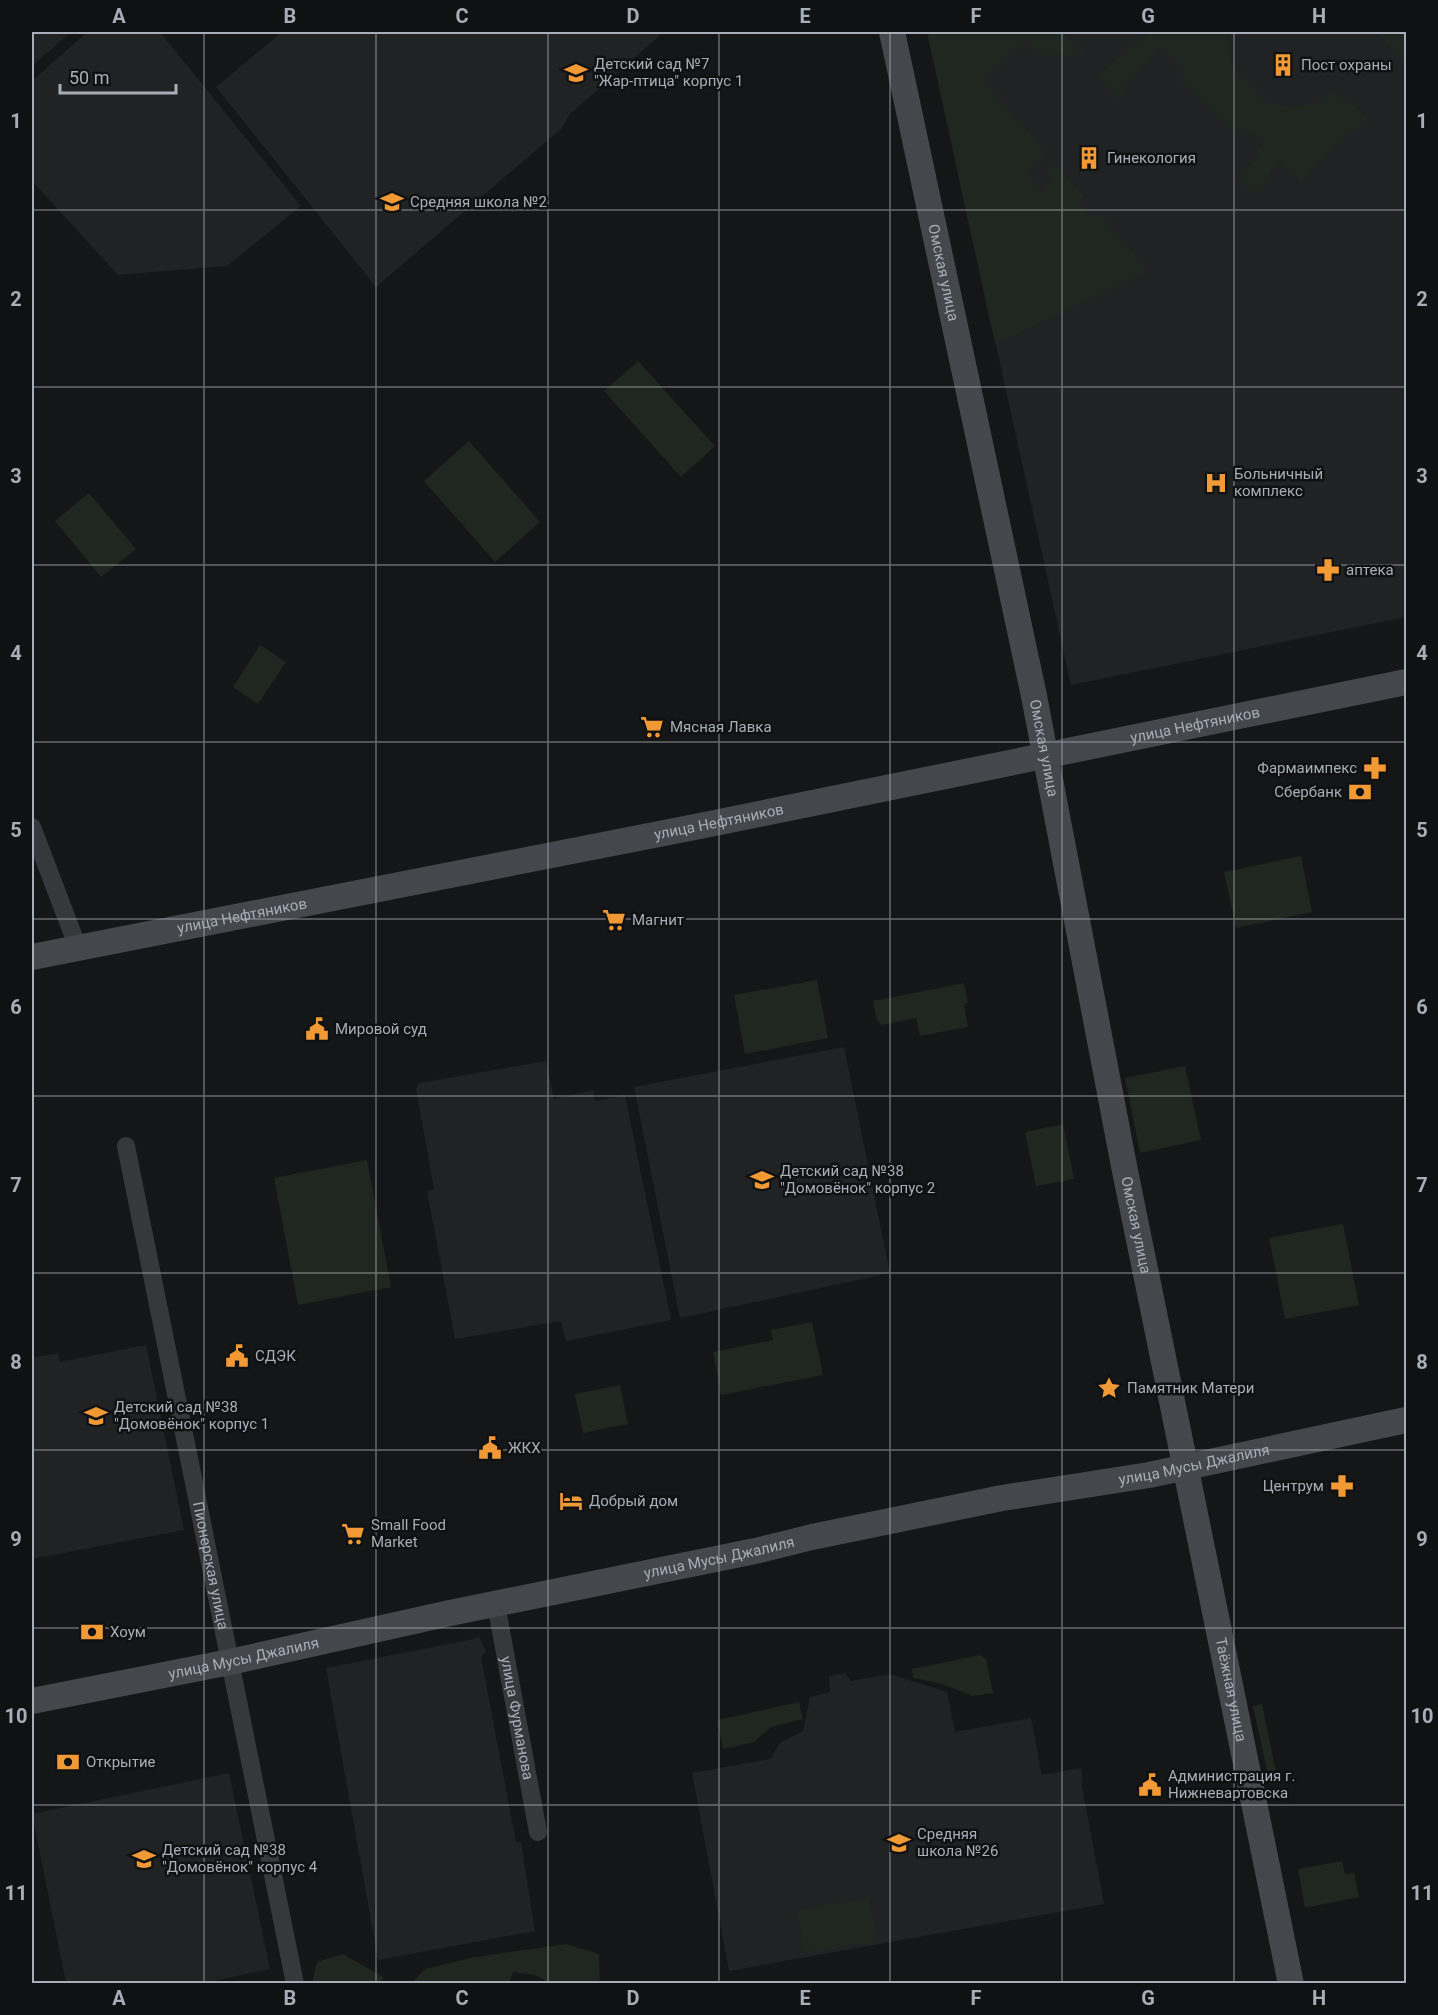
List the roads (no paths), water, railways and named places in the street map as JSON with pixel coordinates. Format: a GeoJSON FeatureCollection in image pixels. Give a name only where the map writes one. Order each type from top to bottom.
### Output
{"type":"FeatureCollection","features":[{"type":"Feature","properties":{"kind":"main road","name":"Омская улица"},"geometry":{"type":"LineString","coordinates":[[892,32],[963,357],[1046,756],[1106,1078],[1186,1467]]}},
{"type":"Feature","properties":{"kind":"main road","name":"улица Нефтяников"},"geometry":{"type":"LineString","coordinates":[[32,957],[1407,682]]}},
{"type":"Feature","properties":{"kind":"main road","name":"улица Мусы Джалиля"},"geometry":{"type":"LineString","coordinates":[[32,1701],[231,1662],[1002,1498],[1149,1475],[1407,1420]]}},
{"type":"Feature","properties":{"kind":"main road","name":"Таёжная улица"},"geometry":{"type":"LineString","coordinates":[[1186,1467],[1291,1983]]}},
{"type":"Feature","properties":{"kind":"street"},"geometry":{"type":"LineString","coordinates":[[32,827],[78,948]]}},
{"type":"Feature","properties":{"kind":"street","name":"Пионерская улица"},"geometry":{"type":"LineString","coordinates":[[126,1146],[295,1983]]}},
{"type":"Feature","properties":{"kind":"street","name":"улица Фурманова"},"geometry":{"type":"LineString","coordinates":[[496,1604],[538,1832]]}},
{"type":"Feature","properties":{"kind":"place","name":"Пост охраны"},"geometry":{"type":"Point","coordinates":[1283,65]}},
{"type":"Feature","properties":{"kind":"place","name":"Детский сад №7 \"Жар-птица\" корпус 1"},"geometry":{"type":"Point","coordinates":[576,73]}},
{"type":"Feature","properties":{"kind":"place","name":"Гинекология"},"geometry":{"type":"Point","coordinates":[1089,158]}},
{"type":"Feature","properties":{"kind":"place","name":"Средняя школа №2"},"geometry":{"type":"Point","coordinates":[392,202]}},
{"type":"Feature","properties":{"kind":"place","name":"Больничный комплекс"},"geometry":{"type":"Point","coordinates":[1216,483]}},
{"type":"Feature","properties":{"kind":"place","name":"аптека"},"geometry":{"type":"Point","coordinates":[1328,570]}},
{"type":"Feature","properties":{"kind":"place","name":"Мясная Лавка"},"geometry":{"type":"Point","coordinates":[652,727]}},
{"type":"Feature","properties":{"kind":"place","name":"Фармаимпекс"},"geometry":{"type":"Point","coordinates":[1375,768]}},
{"type":"Feature","properties":{"kind":"place","name":"Сбербанк"},"geometry":{"type":"Point","coordinates":[1360,792]}},
{"type":"Feature","properties":{"kind":"place","name":"Магнит"},"geometry":{"type":"Point","coordinates":[614,920]}},
{"type":"Feature","properties":{"kind":"place","name":"Мировой суд"},"geometry":{"type":"Point","coordinates":[317,1029]}},
{"type":"Feature","properties":{"kind":"place","name":"Детский сад №38 \"Домовёнок\" корпус 2"},"geometry":{"type":"Point","coordinates":[762,1180]}},
{"type":"Feature","properties":{"kind":"place","name":"СДЭК"},"geometry":{"type":"Point","coordinates":[237,1356]}},
{"type":"Feature","properties":{"kind":"place","name":"Памятник Матери"},"geometry":{"type":"Point","coordinates":[1109,1388]}},
{"type":"Feature","properties":{"kind":"place","name":"Детский сад №38 \"Домовёнок\" корпус 1"},"geometry":{"type":"Point","coordinates":[96,1416]}},
{"type":"Feature","properties":{"kind":"place","name":"ЖКХ"},"geometry":{"type":"Point","coordinates":[490,1448]}},
{"type":"Feature","properties":{"kind":"place","name":"Центрум"},"geometry":{"type":"Point","coordinates":[1342,1486]}},
{"type":"Feature","properties":{"kind":"place","name":"Добрый дом"},"geometry":{"type":"Point","coordinates":[571,1501]}},
{"type":"Feature","properties":{"kind":"place","name":"Small Food Market"},"geometry":{"type":"Point","coordinates":[353,1534]}},
{"type":"Feature","properties":{"kind":"place","name":"Хоум"},"geometry":{"type":"Point","coordinates":[92,1632]}},
{"type":"Feature","properties":{"kind":"place","name":"Открытие"},"geometry":{"type":"Point","coordinates":[68,1762]}},
{"type":"Feature","properties":{"kind":"place","name":"Администрация г. Нижневартовска"},"geometry":{"type":"Point","coordinates":[1150,1785]}},
{"type":"Feature","properties":{"kind":"place","name":"Средняя школа №26"},"geometry":{"type":"Point","coordinates":[899,1843]}},
{"type":"Feature","properties":{"kind":"place","name":"Детский сад №38 \"Домовёнок\" корпус 4"},"geometry":{"type":"Point","coordinates":[144,1859]}}]}
